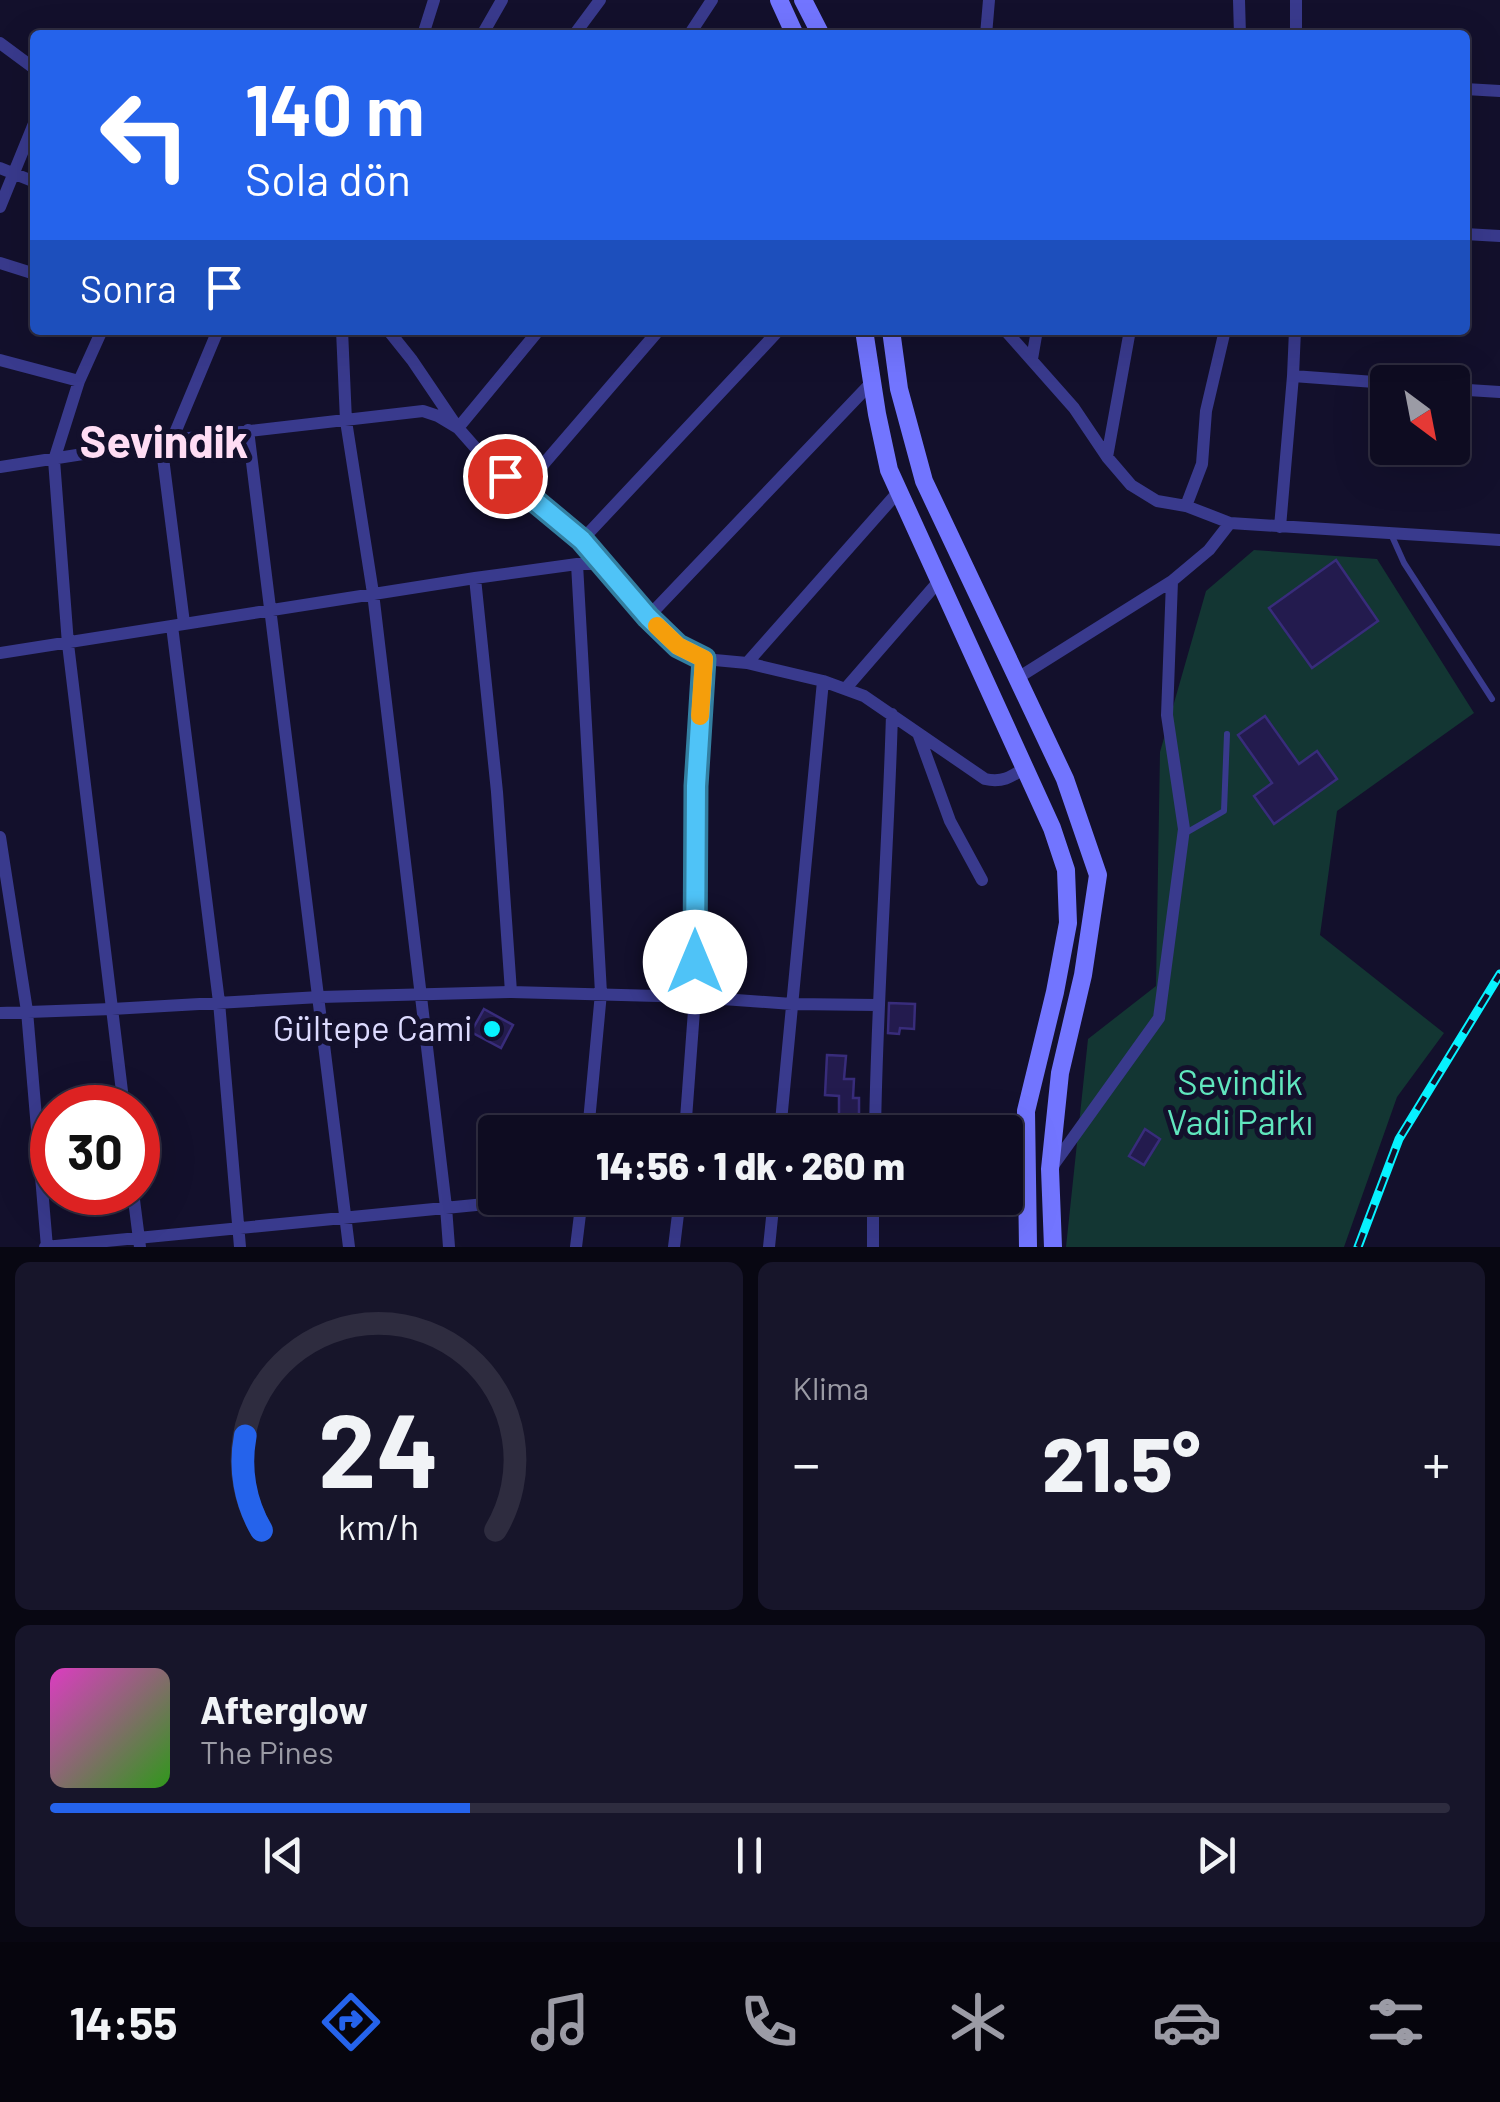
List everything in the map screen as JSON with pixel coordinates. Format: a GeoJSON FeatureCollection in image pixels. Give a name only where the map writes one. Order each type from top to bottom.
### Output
{"type":"FeatureCollection","features":[{"type":"Feature","properties":{"kind":"main road"},"geometry":{"type":"LineString","coordinates":[[779,0],[793,30]]}},
{"type":"Feature","properties":{"kind":"main road"},"geometry":{"type":"LineString","coordinates":[[803,0],[819,30]]}},
{"type":"Feature","properties":{"kind":"main road"},"geometry":{"type":"LineString","coordinates":[[865,335],[890,470],[1052,828],[1068,888],[1068,923],[1056,992],[1026,1112],[1028,1247]]}},
{"type":"Feature","properties":{"kind":"main road"},"geometry":{"type":"LineString","coordinates":[[891,335],[899,389],[924,482],[1064,780],[1098,875],[1083,975],[1060,1073],[1050,1169],[1053,1247]]}},
{"type":"Feature","properties":{"kind":"street"},"geometry":{"type":"LineString","coordinates":[[424,30],[434,0]]}},
{"type":"Feature","properties":{"kind":"street"},"geometry":{"type":"LineString","coordinates":[[485,30],[502,0]]}},
{"type":"Feature","properties":{"kind":"street"},"geometry":{"type":"LineString","coordinates":[[578,30],[600,0]]}},
{"type":"Feature","properties":{"kind":"street"},"geometry":{"type":"LineString","coordinates":[[692,30],[712,0]]}},
{"type":"Feature","properties":{"kind":"street"},"geometry":{"type":"LineString","coordinates":[[986,30],[989,0]]}},
{"type":"Feature","properties":{"kind":"street"},"geometry":{"type":"LineString","coordinates":[[1239,0],[1240,30]]}},
{"type":"Feature","properties":{"kind":"street"},"geometry":{"type":"LineString","coordinates":[[1296,0],[1296,30]]}},
{"type":"Feature","properties":{"kind":"street"},"geometry":{"type":"LineString","coordinates":[[0,43],[30,64]]}},
{"type":"Feature","properties":{"kind":"street"},"geometry":{"type":"LineString","coordinates":[[1470,89],[1500,91]]}},
{"type":"Feature","properties":{"kind":"street"},"geometry":{"type":"LineString","coordinates":[[0,207],[30,133]]}},
{"type":"Feature","properties":{"kind":"street"},"geometry":{"type":"LineString","coordinates":[[0,168],[30,180]]}},
{"type":"Feature","properties":{"kind":"street"},"geometry":{"type":"LineString","coordinates":[[1470,234],[1500,236]]}},
{"type":"Feature","properties":{"kind":"street"},"geometry":{"type":"LineString","coordinates":[[0,264],[30,273]]}},
{"type":"Feature","properties":{"kind":"street"},"geometry":{"type":"LineString","coordinates":[[100,335],[79,381],[54,460],[68,644],[121,1085]]}},
{"type":"Feature","properties":{"kind":"street"},"geometry":{"type":"LineString","coordinates":[[216,335],[167,441],[178,624],[219,1002],[240,1247]]}},
{"type":"Feature","properties":{"kind":"street"},"geometry":{"type":"LineString","coordinates":[[342,335],[346,420],[373,593],[448,1247]]}},
{"type":"Feature","properties":{"kind":"street"},"geometry":{"type":"LineString","coordinates":[[392,335],[458,428],[488,462],[582,540],[678,646],[704,659],[747,663],[846,688],[892,714],[985,779],[996,782],[1026,768]]}},
{"type":"Feature","properties":{"kind":"street"},"geometry":{"type":"LineString","coordinates":[[458,428],[535,335]]}},
{"type":"Feature","properties":{"kind":"street"},"geometry":{"type":"LineString","coordinates":[[522,489],[655,335]]}},
{"type":"Feature","properties":{"kind":"street"},"geometry":{"type":"LineString","coordinates":[[582,540],[774,335]]}},
{"type":"Feature","properties":{"kind":"street"},"geometry":{"type":"LineString","coordinates":[[1010,335],[1074,408],[1106,457],[1131,485],[1157,501],[1186,506],[1230,523],[1500,540]]}},
{"type":"Feature","properties":{"kind":"street"},"geometry":{"type":"LineString","coordinates":[[1032,359],[1035,335]]}},
{"type":"Feature","properties":{"kind":"street"},"geometry":{"type":"LineString","coordinates":[[1106,457],[1129,335]]}},
{"type":"Feature","properties":{"kind":"street"},"geometry":{"type":"LineString","coordinates":[[1186,506],[1202,464],[1206,411],[1224,335]]}},
{"type":"Feature","properties":{"kind":"street"},"geometry":{"type":"LineString","coordinates":[[1280,527],[1295,335]]}},
{"type":"Feature","properties":{"kind":"street"},"geometry":{"type":"LineString","coordinates":[[0,360],[79,381]]}},
{"type":"Feature","properties":{"kind":"street"},"geometry":{"type":"LineString","coordinates":[[1294,376],[1370,382]]}},
{"type":"Feature","properties":{"kind":"street"},"geometry":{"type":"LineString","coordinates":[[648,617],[873,381]]}},
{"type":"Feature","properties":{"kind":"street"},"geometry":{"type":"LineString","coordinates":[[1470,390],[1500,392]]}},
{"type":"Feature","properties":{"kind":"street"},"geometry":{"type":"LineString","coordinates":[[0,467],[248,430],[422,411],[458,428]]}},
{"type":"Feature","properties":{"kind":"street"},"geometry":{"type":"LineString","coordinates":[[248,430],[349,1247]]}},
{"type":"Feature","properties":{"kind":"street"},"geometry":{"type":"LineString","coordinates":[[747,663],[899,492]]}},
{"type":"Feature","properties":{"kind":"street"},"geometry":{"type":"LineString","coordinates":[[1016,678],[1172,580],[1209,550],[1230,523]]}},
{"type":"Feature","properties":{"kind":"street"},"geometry":{"type":"LineString","coordinates":[[0,653],[373,593],[577,564],[602,564]]}},
{"type":"Feature","properties":{"kind":"street"},"geometry":{"type":"LineString","coordinates":[[577,564],[601,994],[590,1115]]}},
{"type":"Feature","properties":{"kind":"street"},"geometry":{"type":"LineString","coordinates":[[475,578],[498,792],[511,992]]}},
{"type":"Feature","properties":{"kind":"street"},"geometry":{"type":"LineString","coordinates":[[1050,1169],[1160,1018],[1183,834],[1167,714],[1172,580]]}},
{"type":"Feature","properties":{"kind":"street"},"geometry":{"type":"LineString","coordinates":[[846,688],[939,581]]}},
{"type":"Feature","properties":{"kind":"street"},"geometry":{"type":"LineString","coordinates":[[686,1115],[695,997],[696,786],[704,659]]}},
{"type":"Feature","properties":{"kind":"street"},"geometry":{"type":"LineString","coordinates":[[782,1115],[822,681]]}},
{"type":"Feature","properties":{"kind":"street"},"geometry":{"type":"LineString","coordinates":[[875,1115],[892,714]]}},
{"type":"Feature","properties":{"kind":"street"},"geometry":{"type":"LineString","coordinates":[[917,731],[950,820],[982,880]]}},
{"type":"Feature","properties":{"kind":"street"},"geometry":{"type":"LineString","coordinates":[[0,836],[27,1011],[46,1247],[139,1242],[238,1227],[478,1204]]}},
{"type":"Feature","properties":{"kind":"street"},"geometry":{"type":"LineString","coordinates":[[0,1013],[511,992],[877,1005]]}},
{"type":"Feature","properties":{"kind":"street"},"geometry":{"type":"LineString","coordinates":[[136,1215],[139,1242]]}},
{"type":"Feature","properties":{"kind":"street"},"geometry":{"type":"LineString","coordinates":[[576,1247],[580,1215]]}},
{"type":"Feature","properties":{"kind":"street"},"geometry":{"type":"LineString","coordinates":[[674,1247],[678,1215]]}},
{"type":"Feature","properties":{"kind":"street"},"geometry":{"type":"LineString","coordinates":[[769,1247],[772,1215]]}},
{"type":"Feature","properties":{"kind":"street"},"geometry":{"type":"LineString","coordinates":[[873,1247],[874,1215]]}},
{"type":"Feature","properties":{"kind":"lane"},"geometry":{"type":"LineString","coordinates":[[1390,534],[1404,563],[1492,699]]}},
{"type":"Feature","properties":{"kind":"lane"},"geometry":{"type":"LineString","coordinates":[[1183,834],[1224,811],[1227,734]]}},
{"type":"Feature","properties":{"kind":"green space","name":"Sevindik Vadi Parkı"},"geometry":{"type":"Polygon","coordinates":[[[1254,550],[1377,559],[1474,713],[1337,811],[1320,935],[1444,1033],[1397,1097],[1344,1247],[1066,1247],[1088,1039],[1156,986],[1160,752],[1206,591],[1254,550]]]}},
{"type":"Feature","properties":{"kind":"building"},"geometry":{"type":"Polygon","coordinates":[[[1336,560],[1378,621],[1312,668],[1269,608],[1336,560]]]}},
{"type":"Feature","properties":{"kind":"building"},"geometry":{"type":"Polygon","coordinates":[[[1265,716],[1299,764],[1317,751],[1337,779],[1274,824],[1254,796],[1272,783],[1238,735],[1265,716]]]}},
{"type":"Feature","properties":{"kind":"building"},"geometry":{"type":"Polygon","coordinates":[[[889,1003],[915,1004],[914,1029],[900,1028],[899,1034],[888,1033],[889,1003]]]}},
{"type":"Feature","properties":{"kind":"building","name":"Gültepe Cami"},"geometry":{"type":"Polygon","coordinates":[[[484,1009],[513,1025],[501,1048],[471,1032],[484,1009]]]}},
{"type":"Feature","properties":{"kind":"building"},"geometry":{"type":"Polygon","coordinates":[[[827,1055],[846,1056],[844,1079],[854,1079],[853,1098],[859,1098],[859,1115],[839,1115],[839,1096],[825,1095],[827,1055]]]}},
{"type":"Feature","properties":{"kind":"building"},"geometry":{"type":"Polygon","coordinates":[[[1145,1129],[1160,1139],[1144,1165],[1129,1156],[1145,1129]]]}},
{"type":"Feature","properties":{"kind":"railway"},"geometry":{"type":"LineString","coordinates":[[1358,1247],[1399,1139],[1500,974]]}},
{"type":"Feature","properties":{"kind":"slow traffic"},"geometry":{"type":"LineString","coordinates":[[657,626],[678,646],[704,659],[700,716]]}},
{"type":"Feature","properties":{"kind":"place","name":"Gültepe Cami"},"geometry":{"type":"Point","coordinates":[492,1029]}},
{"type":"Feature","properties":{"kind":"district","name":"Sevindik"},"geometry":{"type":"Point","coordinates":[164,442]}},
{"type":"Feature","properties":{"kind":"route"},"geometry":{"type":"LineString","coordinates":[[505,476],[582,540],[678,646],[704,659],[696,786],[695,962]]}}]}
